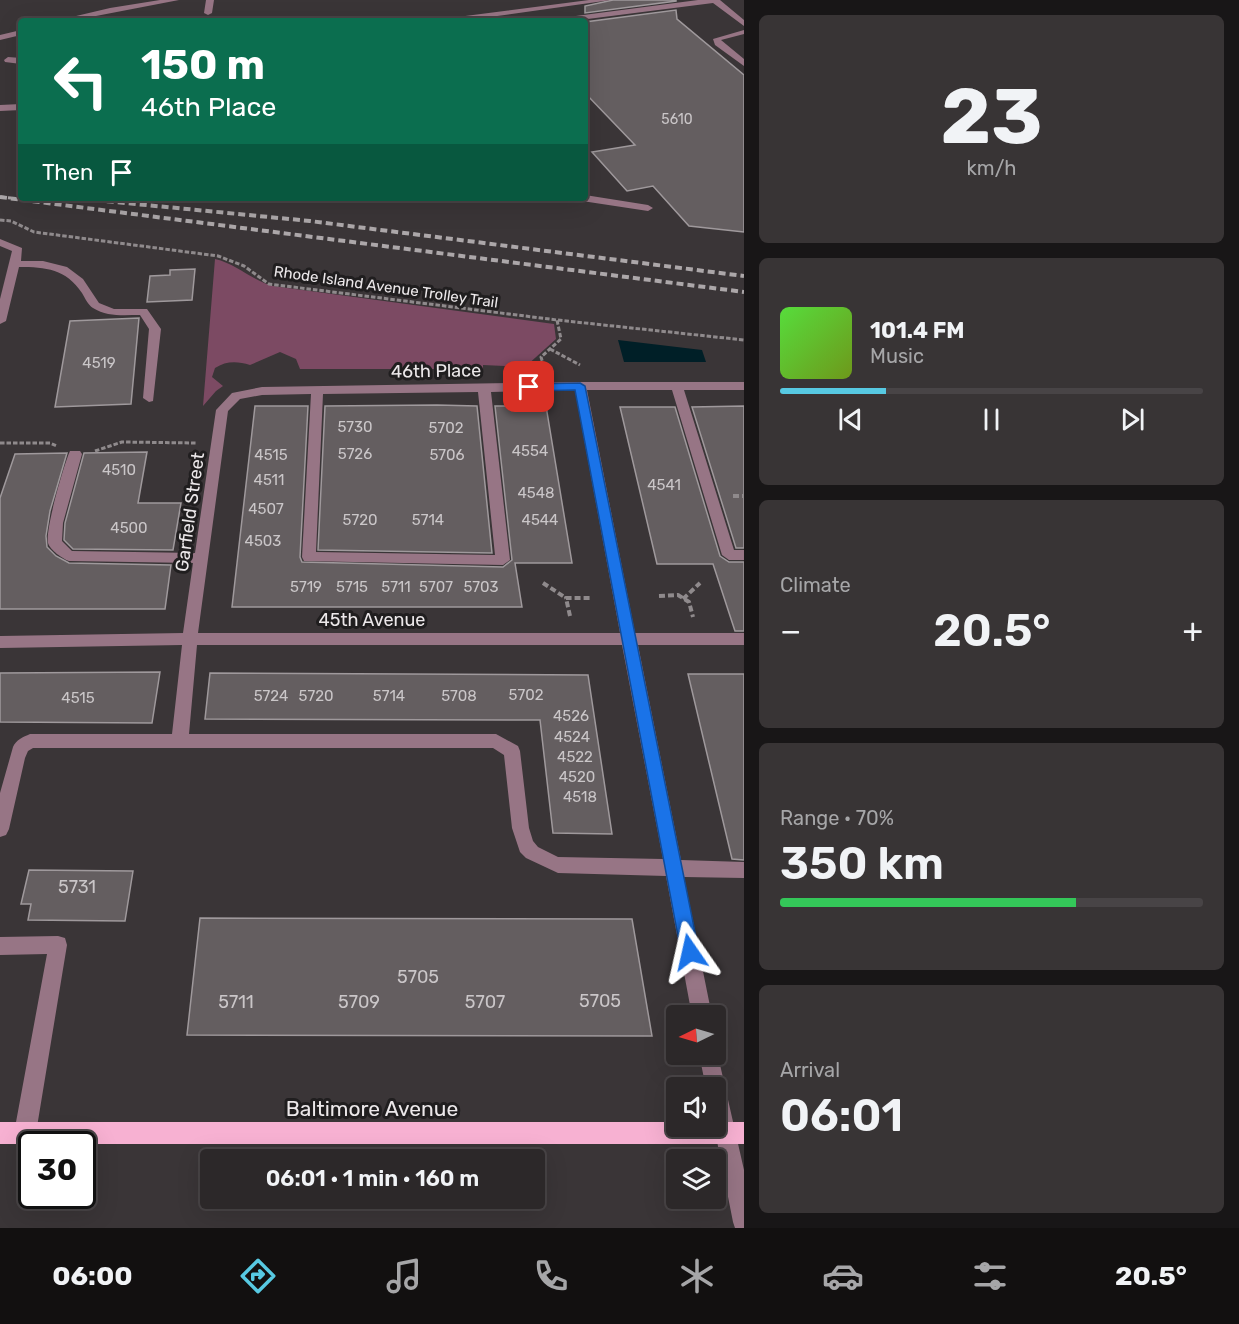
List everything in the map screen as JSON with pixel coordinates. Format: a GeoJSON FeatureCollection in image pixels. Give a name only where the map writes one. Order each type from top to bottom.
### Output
{"type":"FeatureCollection","features":[{"type":"Feature","properties":{"kind":"main road","name":"Baltimore Avenue"},"geometry":{"type":"LineString","coordinates":[[0,1133],[18,1133]]}},
{"type":"Feature","properties":{"kind":"main road","name":"Baltimore Avenue"},"geometry":{"type":"LineString","coordinates":[[96,1133],[734,1133]]}},
{"type":"Feature","properties":{"kind":"street"},"geometry":{"type":"LineString","coordinates":[[78,18],[138,9],[175,0]]}},
{"type":"Feature","properties":{"kind":"street"},"geometry":{"type":"LineString","coordinates":[[208,14],[210,0]]}},
{"type":"Feature","properties":{"kind":"street"},"geometry":{"type":"LineString","coordinates":[[481,18],[607,0]]}},
{"type":"Feature","properties":{"kind":"street"},"geometry":{"type":"LineString","coordinates":[[641,0],[649,9]]}},
{"type":"Feature","properties":{"kind":"street"},"geometry":{"type":"LineString","coordinates":[[576,18],[713,0],[744,24]]}},
{"type":"Feature","properties":{"kind":"street"},"geometry":{"type":"LineString","coordinates":[[588,2],[598,15]]}},
{"type":"Feature","properties":{"kind":"street"},"geometry":{"type":"LineString","coordinates":[[525,10],[533,18]]}},
{"type":"Feature","properties":{"kind":"street"},"geometry":{"type":"LineString","coordinates":[[744,32],[717,39],[718,43],[744,63]]}},
{"type":"Feature","properties":{"kind":"street"},"geometry":{"type":"LineString","coordinates":[[0,38],[18,33]]}},
{"type":"Feature","properties":{"kind":"street"},"geometry":{"type":"LineString","coordinates":[[8,60],[18,61]]}},
{"type":"Feature","properties":{"kind":"street"},"geometry":{"type":"LineString","coordinates":[[0,108],[18,107]]}},
{"type":"Feature","properties":{"kind":"street"},"geometry":{"type":"LineString","coordinates":[[588,199],[648,208]]}},
{"type":"Feature","properties":{"kind":"street"},"geometry":{"type":"LineString","coordinates":[[0,242],[16,248],[15,264],[0,321]]}},
{"type":"Feature","properties":{"kind":"street"},"geometry":{"type":"LineString","coordinates":[[15,264],[48,264],[60,267],[83,284],[95,305],[113,312],[143,311],[154,329],[149,399]]}},
{"type":"Feature","properties":{"kind":"street"},"geometry":{"type":"LineString","coordinates":[[580,386],[700,1005]]}},
{"type":"Feature","properties":{"kind":"street","name":"46th Place"},"geometry":{"type":"LineString","coordinates":[[236,396],[262,391],[317,390],[580,386],[744,387]]}},
{"type":"Feature","properties":{"kind":"street"},"geometry":{"type":"LineString","coordinates":[[677,386],[729,555],[744,555]]}},
{"type":"Feature","properties":{"kind":"street"},"geometry":{"type":"LineString","coordinates":[[317,390],[309,557],[503,560],[484,388]]}},
{"type":"Feature","properties":{"kind":"street","name":"Garfield Street"},"geometry":{"type":"LineString","coordinates":[[180,741],[190,639],[222,410],[236,396]]}},
{"type":"Feature","properties":{"kind":"street"},"geometry":{"type":"LineString","coordinates":[[75,454],[57,523],[55,543],[69,556],[202,558]]}},
{"type":"Feature","properties":{"kind":"street","name":"45th Avenue"},"geometry":{"type":"LineString","coordinates":[[0,642],[190,639],[744,639]]}},
{"type":"Feature","properties":{"kind":"street"},"geometry":{"type":"LineString","coordinates":[[0,829],[17,758],[21,747],[30,741],[496,741],[512,751],[526,847],[539,858],[558,866],[744,870]]}},
{"type":"Feature","properties":{"kind":"street"},"geometry":{"type":"LineString","coordinates":[[0,946],[58,945],[25,1131]]}},
{"type":"Feature","properties":{"kind":"street"},"geometry":{"type":"LineString","coordinates":[[713,1065],[734,1133],[744,1222]]}},
{"type":"Feature","properties":{"kind":"path","name":"Rhode Island Avenue Trolley Trail"},"geometry":{"type":"LineString","coordinates":[[0,220],[48,234],[218,256],[244,266],[269,284],[557,320],[744,340]]}},
{"type":"Feature","properties":{"kind":"path"},"geometry":{"type":"LineString","coordinates":[[545,371],[541,357],[561,339],[557,320]]}},
{"type":"Feature","properties":{"kind":"path"},"geometry":{"type":"LineString","coordinates":[[550,349],[581,366]]}},
{"type":"Feature","properties":{"kind":"path"},"geometry":{"type":"LineString","coordinates":[[0,443],[50,443],[75,454],[97,451],[122,442],[198,443]]}},
{"type":"Feature","properties":{"kind":"path"},"geometry":{"type":"LineString","coordinates":[[543,583],[566,598],[590,598]]}},
{"type":"Feature","properties":{"kind":"path"},"geometry":{"type":"LineString","coordinates":[[683,599],[700,583]]}},
{"type":"Feature","properties":{"kind":"path"},"geometry":{"type":"LineString","coordinates":[[659,596],[678,595],[688,602],[693,616]]}},
{"type":"Feature","properties":{"kind":"path"},"geometry":{"type":"LineString","coordinates":[[566,598],[570,616]]}},
{"type":"Feature","properties":{"kind":"shaded area"},"geometry":{"type":"Polygon","coordinates":[[[215,259],[273,286],[554,324],[556,339],[525,367],[483,365],[483,369],[300,369],[296,359],[280,352],[250,365],[232,362],[215,368],[212,377],[223,386],[203,406],[215,259]]]}},
{"type":"Feature","properties":{"kind":"water"},"geometry":{"type":"Polygon","coordinates":[[[618,340],[702,350],[706,362],[624,362],[618,340]]]}},
{"type":"Feature","properties":{"kind":"building"},"geometry":{"type":"Polygon","coordinates":[[[613,0],[676,1],[585,13],[585,6],[613,0]]]}},
{"type":"Feature","properties":{"kind":"building"},"geometry":{"type":"Polygon","coordinates":[[[676,10],[677,19],[744,75],[744,232],[689,226],[653,186],[627,191],[592,152],[635,145],[588,96],[588,22],[676,10]]]}},
{"type":"Feature","properties":{"kind":"building"},"geometry":{"type":"Polygon","coordinates":[[[195,269],[192,300],[147,302],[150,276],[170,275],[170,270],[195,269]]]}},
{"type":"Feature","properties":{"kind":"building"},"geometry":{"type":"Polygon","coordinates":[[[139,318],[131,404],[55,407],[70,321],[139,318]]]}},
{"type":"Feature","properties":{"kind":"building"},"geometry":{"type":"Polygon","coordinates":[[[255,406],[308,406],[300,557],[302,562],[503,567],[512,560],[495,406],[546,406],[572,563],[515,563],[522,607],[232,607],[255,406]]]}},
{"type":"Feature","properties":{"kind":"building"},"geometry":{"type":"Polygon","coordinates":[[[325,406],[477,406],[492,553],[318,550],[325,406]]]}},
{"type":"Feature","properties":{"kind":"building"},"geometry":{"type":"Polygon","coordinates":[[[744,406],[744,548],[736,548],[692,407],[744,406]]]}},
{"type":"Feature","properties":{"kind":"building"},"geometry":{"type":"Polygon","coordinates":[[[620,407],[675,407],[720,556],[729,562],[744,562],[744,631],[735,631],[713,564],[657,564],[620,407]]]}},
{"type":"Feature","properties":{"kind":"building"},"geometry":{"type":"Polygon","coordinates":[[[147,452],[138,503],[181,503],[173,550],[73,549],[64,540],[65,523],[84,453],[147,452]]]}},
{"type":"Feature","properties":{"kind":"building"},"geometry":{"type":"Polygon","coordinates":[[[67,453],[50,511],[46,536],[47,547],[56,556],[69,563],[171,565],[165,609],[0,609],[0,498],[15,454],[67,453]]]}},
{"type":"Feature","properties":{"kind":"building"},"geometry":{"type":"Polygon","coordinates":[[[160,672],[152,723],[0,722],[0,673],[160,672]]]}},
{"type":"Feature","properties":{"kind":"building"},"geometry":{"type":"Polygon","coordinates":[[[210,673],[588,675],[612,834],[553,833],[540,720],[205,719],[210,673]]]}},
{"type":"Feature","properties":{"kind":"building"},"geometry":{"type":"Polygon","coordinates":[[[688,674],[744,674],[744,860],[732,859],[688,674]]]}},
{"type":"Feature","properties":{"kind":"building"},"geometry":{"type":"Polygon","coordinates":[[[29,870],[133,871],[125,921],[28,920],[31,904],[21,904],[29,870]]]}},
{"type":"Feature","properties":{"kind":"building"},"geometry":{"type":"Polygon","coordinates":[[[200,918],[632,919],[652,1036],[187,1035],[200,918]]]}},
{"type":"Feature","properties":{"kind":"railway"},"geometry":{"type":"LineString","coordinates":[[11,198],[0,197],[18,199]]}},
{"type":"Feature","properties":{"kind":"railway"},"geometry":{"type":"LineString","coordinates":[[31,201],[744,292]]}},
{"type":"Feature","properties":{"kind":"railway"},"geometry":{"type":"LineString","coordinates":[[105,201],[310,221],[744,276]]}},
{"type":"Feature","properties":{"kind":"route"},"geometry":{"type":"LineString","coordinates":[[529,387],[580,386],[690,952]]}}]}
